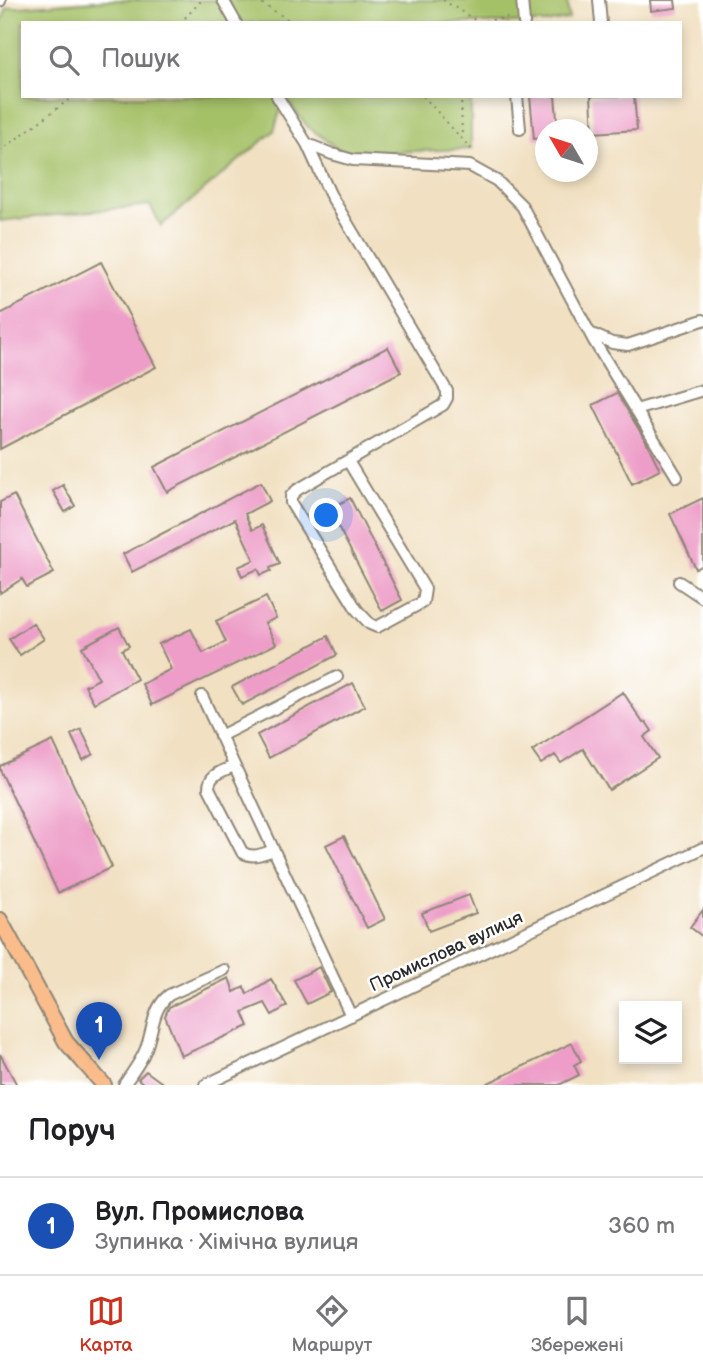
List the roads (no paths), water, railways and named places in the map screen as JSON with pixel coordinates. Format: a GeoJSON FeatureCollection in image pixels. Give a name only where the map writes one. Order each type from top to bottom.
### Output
{"type":"FeatureCollection","features":[{"type":"Feature","properties":{"kind":"main road"},"geometry":{"type":"LineString","coordinates":[[0,920],[66,1042],[101,1084]]}},
{"type":"Feature","properties":{"kind":"street"},"geometry":{"type":"LineString","coordinates":[[223,0],[235,21]]}},
{"type":"Feature","properties":{"kind":"street"},"geometry":{"type":"LineString","coordinates":[[522,0],[524,19]]}},
{"type":"Feature","properties":{"kind":"street"},"geometry":{"type":"LineString","coordinates":[[599,0],[601,21]]}},
{"type":"Feature","properties":{"kind":"street"},"geometry":{"type":"LineString","coordinates":[[278,98],[307,144],[330,194],[447,391],[443,405],[297,490],[291,496],[291,503],[357,610],[370,625],[377,626],[423,602],[425,589],[348,461]]}},
{"type":"Feature","properties":{"kind":"street"},"geometry":{"type":"LineString","coordinates":[[517,98],[520,129]]}},
{"type":"Feature","properties":{"kind":"street"},"geometry":{"type":"LineString","coordinates":[[307,144],[353,160],[470,166],[497,181],[522,206],[590,333],[677,477]]}},
{"type":"Feature","properties":{"kind":"street"},"geometry":{"type":"LineString","coordinates":[[590,333],[612,343],[628,345],[703,320]]}},
{"type":"Feature","properties":{"kind":"street"},"geometry":{"type":"LineString","coordinates":[[636,410],[703,390]]}},
{"type":"Feature","properties":{"kind":"street"},"geometry":{"type":"LineString","coordinates":[[679,582],[703,597]]}},
{"type":"Feature","properties":{"kind":"street"},"geometry":{"type":"LineString","coordinates":[[220,736],[337,677]]}},
{"type":"Feature","properties":{"kind":"street"},"geometry":{"type":"LineString","coordinates":[[202,696],[351,1016]]}},
{"type":"Feature","properties":{"kind":"street"},"geometry":{"type":"LineString","coordinates":[[234,766],[212,776],[209,788],[242,852],[254,856],[274,850]]}},
{"type":"Feature","properties":{"kind":"street","name":"Промислова вулиця"},"geometry":{"type":"LineString","coordinates":[[205,1085],[703,848]]}},
{"type":"Feature","properties":{"kind":"street"},"geometry":{"type":"LineString","coordinates":[[124,1085],[144,1052],[155,1009],[162,1000],[224,970]]}},
{"type":"Feature","properties":{"kind":"place","name":"Вул. Промислова"},"geometry":{"type":"Point","coordinates":[99,1060]}}]}
